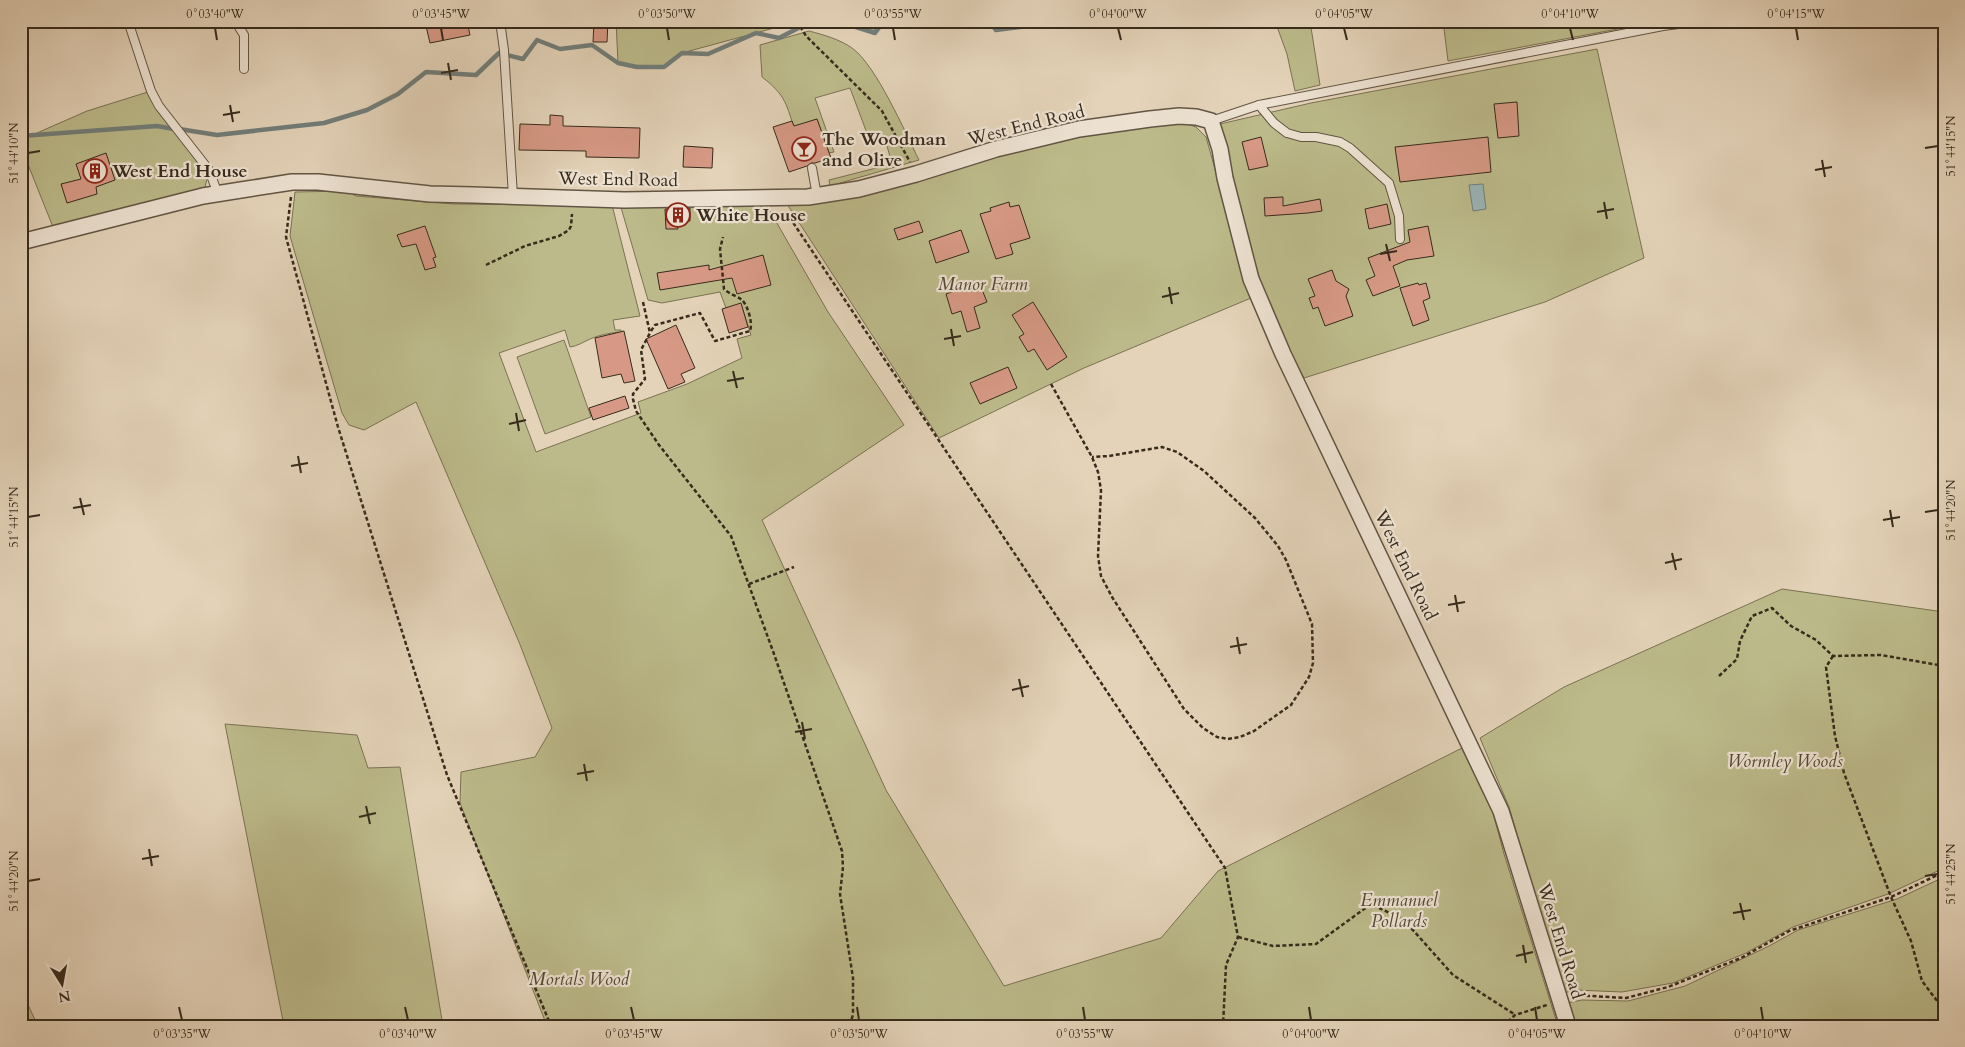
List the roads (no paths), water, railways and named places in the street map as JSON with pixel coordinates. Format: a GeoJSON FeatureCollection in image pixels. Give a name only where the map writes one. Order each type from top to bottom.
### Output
{"type":"FeatureCollection","features":[{"type":"Feature","properties":{"kind":"street","name":"West End Road"},"geometry":{"type":"LineString","coordinates":[[21,242],[55,232],[218,194],[292,182],[318,182],[430,194],[624,200],[818,196],[859,189],[916,174],[996,149],[1079,129],[1179,116],[1196,117],[1211,121],[1220,149],[1225,178],[1251,279],[1284,354],[1501,811],[1568,1026]]}},
{"type":"Feature","properties":{"kind":"lane"},"geometry":{"type":"LineString","coordinates":[[128,21],[151,92],[159,106],[209,170],[218,194]]}},
{"type":"Feature","properties":{"kind":"lane"},"geometry":{"type":"LineString","coordinates":[[234,21],[244,35],[244,69]]}},
{"type":"Feature","properties":{"kind":"lane"},"geometry":{"type":"LineString","coordinates":[[500,21],[504,50],[513,196]]}},
{"type":"Feature","properties":{"kind":"lane","name":"West End Road"},"geometry":{"type":"LineString","coordinates":[[1211,121],[1259,105],[1663,26],[1702,21]]}},
{"type":"Feature","properties":{"kind":"lane"},"geometry":{"type":"LineString","coordinates":[[1259,105],[1274,123],[1287,132],[1300,137],[1333,140],[1350,148],[1389,183],[1399,216],[1400,239]]}},
{"type":"Feature","properties":{"kind":"lane"},"geometry":{"type":"LineString","coordinates":[[812,168],[818,196]]}},
{"type":"Feature","properties":{"kind":"water"},"geometry":{"type":"Polygon","coordinates":[[[1483,184],[1486,209],[1473,211],[1469,185],[1483,184]]]}},
{"type":"Feature","properties":{"kind":"waterway"},"geometry":{"type":"LineString","coordinates":[[179,129],[217,135],[324,123],[367,110],[398,94],[426,72],[476,75],[499,53],[523,59],[537,40],[560,49],[592,45],[618,63],[637,67],[664,67],[682,53],[708,54],[756,33],[779,38],[812,21]]}},
{"type":"Feature","properties":{"kind":"waterway"},"geometry":{"type":"LineString","coordinates":[[837,21],[875,33],[884,21]]}},
{"type":"Feature","properties":{"kind":"waterway"},"geometry":{"type":"LineString","coordinates":[[945,21],[952,23],[958,21]]}},
{"type":"Feature","properties":{"kind":"waterway"},"geometry":{"type":"LineString","coordinates":[[989,21],[996,30],[1069,21]]}},
{"type":"Feature","properties":{"kind":"waterway"},"geometry":{"type":"LineString","coordinates":[[21,136],[157,126],[174,129]]}},
{"type":"Feature","properties":{"kind":"place","name":"The Woodman and Olive"},"geometry":{"type":"Point","coordinates":[804,149]}},
{"type":"Feature","properties":{"kind":"place","name":"West End House"},"geometry":{"type":"Point","coordinates":[95,171]}},
{"type":"Feature","properties":{"kind":"place","name":"White House"},"geometry":{"type":"Point","coordinates":[678,215]}},
{"type":"Feature","properties":{"kind":"park label","name":"Manor Farm"},"geometry":{"type":"Point","coordinates":[983,284]}},
{"type":"Feature","properties":{"kind":"park label","name":"Wormley Woods"},"geometry":{"type":"Point","coordinates":[1785,761]}},
{"type":"Feature","properties":{"kind":"park label","name":"Emmanuel Pollards"},"geometry":{"type":"Point","coordinates":[1399,910]}},
{"type":"Feature","properties":{"kind":"park label","name":"Mortals Wood"},"geometry":{"type":"Point","coordinates":[579,979]}}]}
